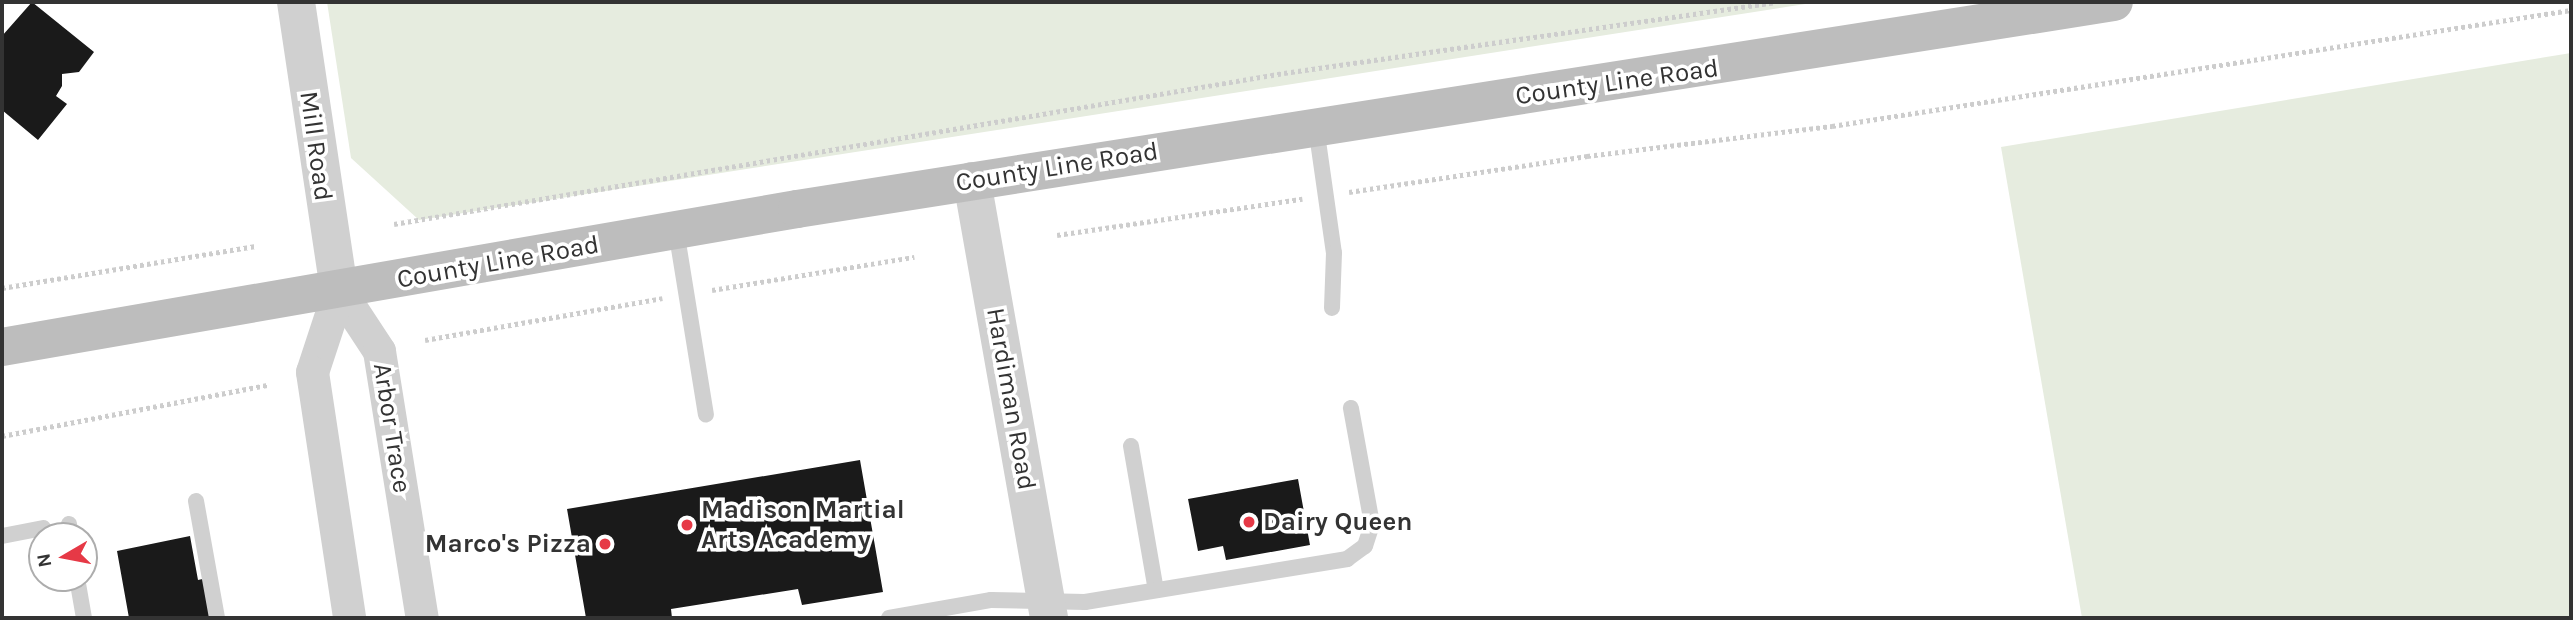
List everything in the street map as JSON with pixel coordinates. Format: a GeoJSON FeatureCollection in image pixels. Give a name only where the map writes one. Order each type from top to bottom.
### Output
{"type":"FeatureCollection","features":[{"type":"Feature","properties":{"kind":"main road","name":"County Line Road"},"geometry":{"type":"LineString","coordinates":[[2,347],[972,181],[1753,62],[2114,2]]}},
{"type":"Feature","properties":{"kind":"street","name":"Mill Road"},"geometry":{"type":"LineString","coordinates":[[296,2],[339,290]]}},
{"type":"Feature","properties":{"kind":"street","name":"Hardiman Road"},"geometry":{"type":"LineString","coordinates":[[972,181],[1048,610]]}},
{"type":"Feature","properties":{"kind":"street"},"geometry":{"type":"LineString","coordinates":[[339,290],[312,373],[349,618]]}},
{"type":"Feature","properties":{"kind":"street","name":"Arbor Trace"},"geometry":{"type":"LineString","coordinates":[[339,290],[379,351],[422,618]]}},
{"type":"Feature","properties":{"kind":"lane"},"geometry":{"type":"LineString","coordinates":[[1316,127],[1328,195],[1334,253],[1332,308]]}},
{"type":"Feature","properties":{"kind":"lane"},"geometry":{"type":"LineString","coordinates":[[676,230],[706,415]]}},
{"type":"Feature","properties":{"kind":"lane"},"geometry":{"type":"LineString","coordinates":[[890,618],[991,600],[1048,610],[1347,559],[1365,545],[1372,524],[1350,408]]}},
{"type":"Feature","properties":{"kind":"lane"},"geometry":{"type":"LineString","coordinates":[[1131,446],[1156,590]]}},
{"type":"Feature","properties":{"kind":"lane"},"geometry":{"type":"LineString","coordinates":[[196,501],[217,618]]}},
{"type":"Feature","properties":{"kind":"lane"},"geometry":{"type":"LineString","coordinates":[[2,536],[28,531]]}},
{"type":"Feature","properties":{"kind":"lane"},"geometry":{"type":"LineString","coordinates":[[79,592],[83,618]]}},
{"type":"Feature","properties":{"kind":"path"},"geometry":{"type":"LineString","coordinates":[[394,224],[1283,72],[1774,2]]}},
{"type":"Feature","properties":{"kind":"path"},"geometry":{"type":"LineString","coordinates":[[1057,234],[1587,156],[1845,124],[2571,10]]}},
{"type":"Feature","properties":{"kind":"path"},"geometry":{"type":"LineString","coordinates":[[2,288],[256,246]]}},
{"type":"Feature","properties":{"kind":"path"},"geometry":{"type":"LineString","coordinates":[[2,436],[267,385]]}},
{"type":"Feature","properties":{"kind":"shaded area"},"geometry":{"type":"Polygon","coordinates":[[[327,2],[1818,2],[419,220],[351,158],[327,2]]]}},
{"type":"Feature","properties":{"kind":"shaded area"},"geometry":{"type":"Polygon","coordinates":[[[2571,53],[2571,618],[2082,618],[2001,147],[2571,53]]]}},
{"type":"Feature","properties":{"kind":"building"},"geometry":{"type":"Polygon","coordinates":[[[32,2],[94,52],[79,72],[62,74],[62,86],[56,96],[67,104],[38,140],[2,110],[2,36],[32,2]]]}},
{"type":"Feature","properties":{"kind":"building"},"geometry":{"type":"Polygon","coordinates":[[[860,460],[883,592],[802,605],[798,589],[671,609],[672,618],[586,618],[567,509],[860,460]]]}},
{"type":"Feature","properties":{"kind":"building","name":"Dairy Queen"},"geometry":{"type":"Polygon","coordinates":[[[1298,479],[1310,545],[1226,560],[1223,546],[1198,551],[1188,499],[1298,479]]]}},
{"type":"Feature","properties":{"kind":"building"},"geometry":{"type":"Polygon","coordinates":[[[190,536],[198,580],[207,578],[214,618],[129,618],[117,551],[190,536]]]}},
{"type":"Feature","properties":{"kind":"place","name":"Dairy Queen"},"geometry":{"type":"Point","coordinates":[1249,522]}},
{"type":"Feature","properties":{"kind":"place","name":"Madison Martial Arts Academy"},"geometry":{"type":"Point","coordinates":[687,525]}},
{"type":"Feature","properties":{"kind":"place","name":"Marco's Pizza"},"geometry":{"type":"Point","coordinates":[605,544]}}]}
